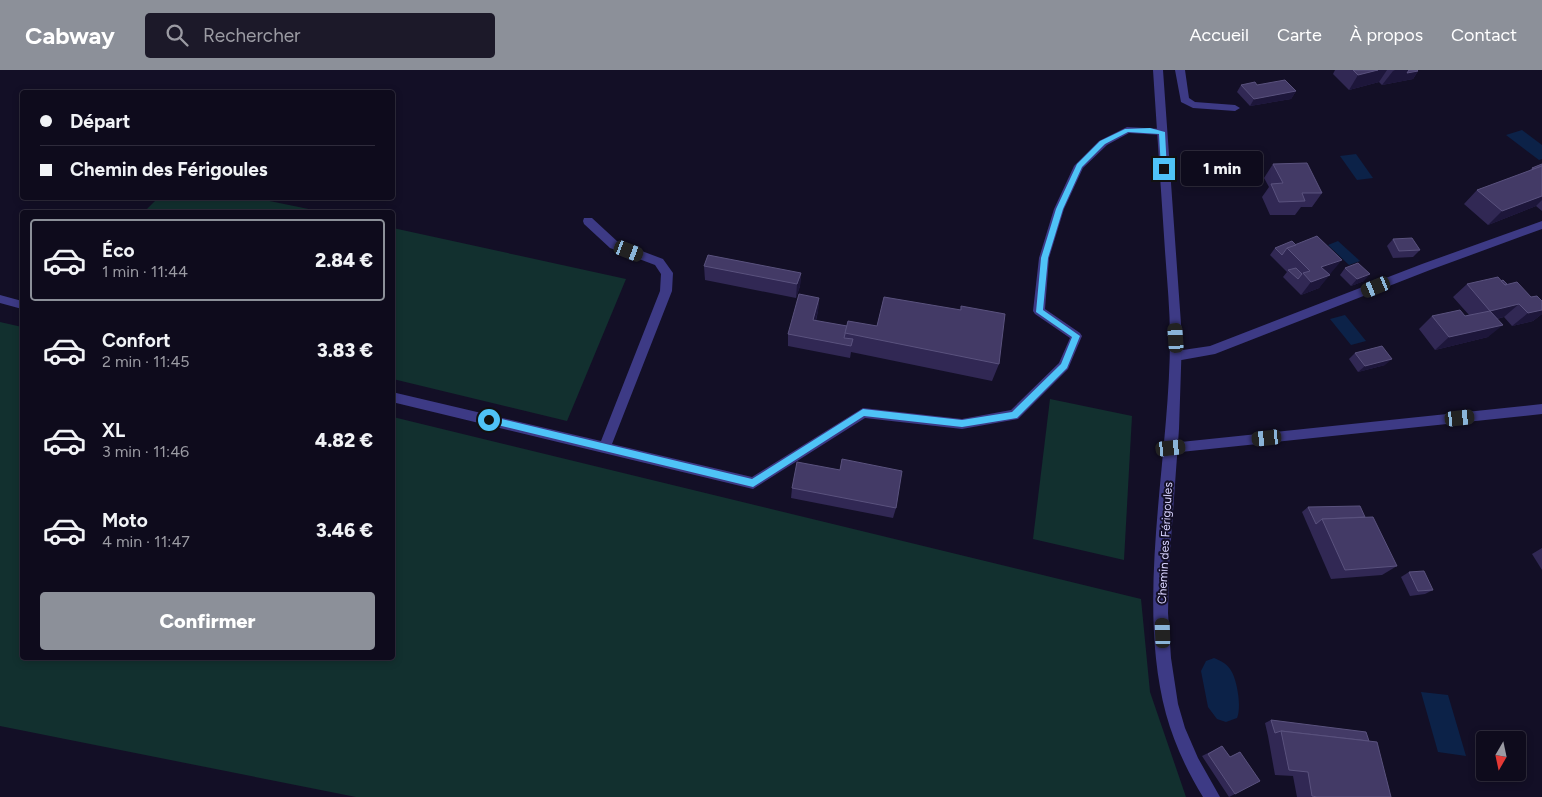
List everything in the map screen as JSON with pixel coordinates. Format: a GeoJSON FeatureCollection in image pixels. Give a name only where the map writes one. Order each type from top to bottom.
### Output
{"type":"FeatureCollection","features":[{"type":"Feature","properties":{"kind":"street","name":"Chemin des Férigoules"},"geometry":{"type":"LineString","coordinates":[[1158,70],[1176,338],[1171,448],[1161,579],[1164,652],[1171,704],[1182,738],[1199,777],[1212,797]]}},
{"type":"Feature","properties":{"kind":"street"},"geometry":{"type":"LineString","coordinates":[[1180,70],[1184,100],[1193,105],[1235,108]]}},
{"type":"Feature","properties":{"kind":"street"},"geometry":{"type":"LineString","coordinates":[[395,398],[753,483],[863,413],[962,424],[1014,415],[1064,366],[1076,336],[1040,312],[1044,258],[1059,209],[1079,166],[1103,143],[1127,130],[1162,132]]}},
{"type":"Feature","properties":{"kind":"street"},"geometry":{"type":"LineString","coordinates":[[588,221],[614,245],[659,262],[667,274],[666,291],[605,447]]}},
{"type":"Feature","properties":{"kind":"street"},"geometry":{"type":"LineString","coordinates":[[1176,356],[1211,351],[1426,267],[1542,225]]}},
{"type":"Feature","properties":{"kind":"street"},"geometry":{"type":"LineString","coordinates":[[0,299],[20,304]]}},
{"type":"Feature","properties":{"kind":"street"},"geometry":{"type":"LineString","coordinates":[[1171,448],[1542,409]]}},
{"type":"Feature","properties":{"kind":"green space"},"geometry":{"type":"Polygon","coordinates":[[[156,200],[265,200],[313,210],[146,210],[156,200]]]}},
{"type":"Feature","properties":{"kind":"green space"},"geometry":{"type":"Polygon","coordinates":[[[395,228],[626,279],[567,421],[395,379],[395,228]]]}},
{"type":"Feature","properties":{"kind":"green space"},"geometry":{"type":"Polygon","coordinates":[[[0,322],[20,327],[20,660],[395,660],[395,417],[1141,599],[1150,692],[1186,797],[356,797],[0,726],[0,322]]]}},
{"type":"Feature","properties":{"kind":"green space"},"geometry":{"type":"Polygon","coordinates":[[[1050,399],[1132,416],[1124,560],[1033,539],[1050,399]]]}},
{"type":"Feature","properties":{"kind":"water"},"geometry":{"type":"Polygon","coordinates":[[[1522,130],[1542,145],[1542,159],[1539,160],[1506,135],[1522,130]]]}},
{"type":"Feature","properties":{"kind":"water"},"geometry":{"type":"Polygon","coordinates":[[[1356,154],[1373,178],[1357,180],[1340,156],[1356,154]]]}},
{"type":"Feature","properties":{"kind":"water"},"geometry":{"type":"Polygon","coordinates":[[[1338,241],[1360,261],[1349,265],[1328,245],[1338,241]]]}},
{"type":"Feature","properties":{"kind":"water"},"geometry":{"type":"Polygon","coordinates":[[[1345,315],[1366,341],[1351,345],[1330,319],[1345,315]]]}},
{"type":"Feature","properties":{"kind":"water"},"geometry":{"type":"Polygon","coordinates":[[[1214,658],[1225,664],[1233,673],[1238,693],[1239,707],[1237,718],[1226,722],[1217,719],[1208,707],[1201,671],[1206,661],[1214,658]]]}},
{"type":"Feature","properties":{"kind":"water"},"geometry":{"type":"Polygon","coordinates":[[[1421,692],[1448,695],[1466,756],[1438,752],[1421,692]]]}},
{"type":"Feature","properties":{"kind":"building"},"geometry":{"type":"Polygon","coordinates":[[[1353,70],[1378,70],[1358,75],[1353,70]]]}},
{"type":"Feature","properties":{"kind":"building"},"geometry":{"type":"Polygon","coordinates":[[[1409,70],[1417,70],[1418,71],[1407,73],[1409,70]]]}},
{"type":"Feature","properties":{"kind":"building"},"geometry":{"type":"Polygon","coordinates":[[[1285,80],[1296,91],[1254,99],[1241,85],[1255,82],[1257,85],[1285,80]]]}},
{"type":"Feature","properties":{"kind":"building"},"geometry":{"type":"Polygon","coordinates":[[[1307,163],[1322,193],[1302,193],[1305,201],[1279,202],[1271,184],[1283,183],[1273,164],[1307,163]]]}},
{"type":"Feature","properties":{"kind":"building"},"geometry":{"type":"Polygon","coordinates":[[[1542,164],[1542,166],[1532,168],[1542,164]]]}},
{"type":"Feature","properties":{"kind":"building"},"geometry":{"type":"Polygon","coordinates":[[[1542,166],[1542,196],[1502,211],[1477,190],[1542,166]]]}},
{"type":"Feature","properties":{"kind":"building"},"geometry":{"type":"Polygon","coordinates":[[[1317,236],[1342,260],[1321,267],[1330,275],[1311,282],[1303,273],[1310,271],[1287,248],[1317,236]]]}},
{"type":"Feature","properties":{"kind":"building"},"geometry":{"type":"Polygon","coordinates":[[[1412,238],[1420,250],[1399,251],[1393,239],[1412,238]]]}},
{"type":"Feature","properties":{"kind":"building"},"geometry":{"type":"Polygon","coordinates":[[[1292,241],[1296,245],[1287,248],[1282,255],[1275,248],[1292,241]]]}},
{"type":"Feature","properties":{"kind":"building"},"geometry":{"type":"Polygon","coordinates":[[[708,255],[801,273],[797,284],[704,266],[708,255]]]}},
{"type":"Feature","properties":{"kind":"building"},"geometry":{"type":"Polygon","coordinates":[[[1358,263],[1370,274],[1357,279],[1345,268],[1358,263]]]}},
{"type":"Feature","properties":{"kind":"building"},"geometry":{"type":"Polygon","coordinates":[[[1296,268],[1302,274],[1298,279],[1288,270],[1296,268]]]}},
{"type":"Feature","properties":{"kind":"building"},"geometry":{"type":"Polygon","coordinates":[[[1498,277],[1505,285],[1517,282],[1531,297],[1537,296],[1542,301],[1542,310],[1528,313],[1519,304],[1490,311],[1467,284],[1498,277]]]}},
{"type":"Feature","properties":{"kind":"building"},"geometry":{"type":"Polygon","coordinates":[[[799,294],[819,298],[813,320],[847,326],[844,338],[853,339],[851,346],[788,334],[799,294]]]}},
{"type":"Feature","properties":{"kind":"building"},"geometry":{"type":"Polygon","coordinates":[[[884,297],[961,310],[961,306],[1005,314],[999,364],[845,333],[848,321],[877,326],[884,297]]]}},
{"type":"Feature","properties":{"kind":"building"},"geometry":{"type":"Polygon","coordinates":[[[1460,310],[1465,316],[1490,311],[1503,325],[1449,337],[1432,316],[1460,310]]]}},
{"type":"Feature","properties":{"kind":"building"},"geometry":{"type":"Polygon","coordinates":[[[1382,346],[1392,359],[1365,366],[1355,353],[1382,346]]]}},
{"type":"Feature","properties":{"kind":"building"},"geometry":{"type":"Polygon","coordinates":[[[842,459],[902,471],[896,508],[792,488],[797,462],[840,470],[842,459]]]}},
{"type":"Feature","properties":{"kind":"building"},"geometry":{"type":"Polygon","coordinates":[[[1360,506],[1365,517],[1322,519],[1316,524],[1308,507],[1360,506]]]}},
{"type":"Feature","properties":{"kind":"building"},"geometry":{"type":"Polygon","coordinates":[[[1373,517],[1397,566],[1345,570],[1322,519],[1373,517]]]}},
{"type":"Feature","properties":{"kind":"building"},"geometry":{"type":"Polygon","coordinates":[[[1424,571],[1433,590],[1418,591],[1409,572],[1424,571]]]}},
{"type":"Feature","properties":{"kind":"building"},"geometry":{"type":"Polygon","coordinates":[[[1271,720],[1366,732],[1369,741],[1281,731],[1275,733],[1271,720]]]}},
{"type":"Feature","properties":{"kind":"building"},"geometry":{"type":"Polygon","coordinates":[[[1281,731],[1377,742],[1391,797],[1312,796],[1308,772],[1289,770],[1281,731]]]}},
{"type":"Feature","properties":{"kind":"building"},"geometry":{"type":"Polygon","coordinates":[[[1222,746],[1230,757],[1240,752],[1260,781],[1235,794],[1208,754],[1222,746]]]}},
{"type":"Feature","properties":{"kind":"route"},"geometry":{"type":"LineString","coordinates":[[489,420],[753,483],[863,413],[962,424],[1014,415],[1064,366],[1076,336],[1040,312],[1044,258],[1059,209],[1079,166],[1103,143],[1127,130],[1150,130],[1162,132],[1164,169]]}}]}
